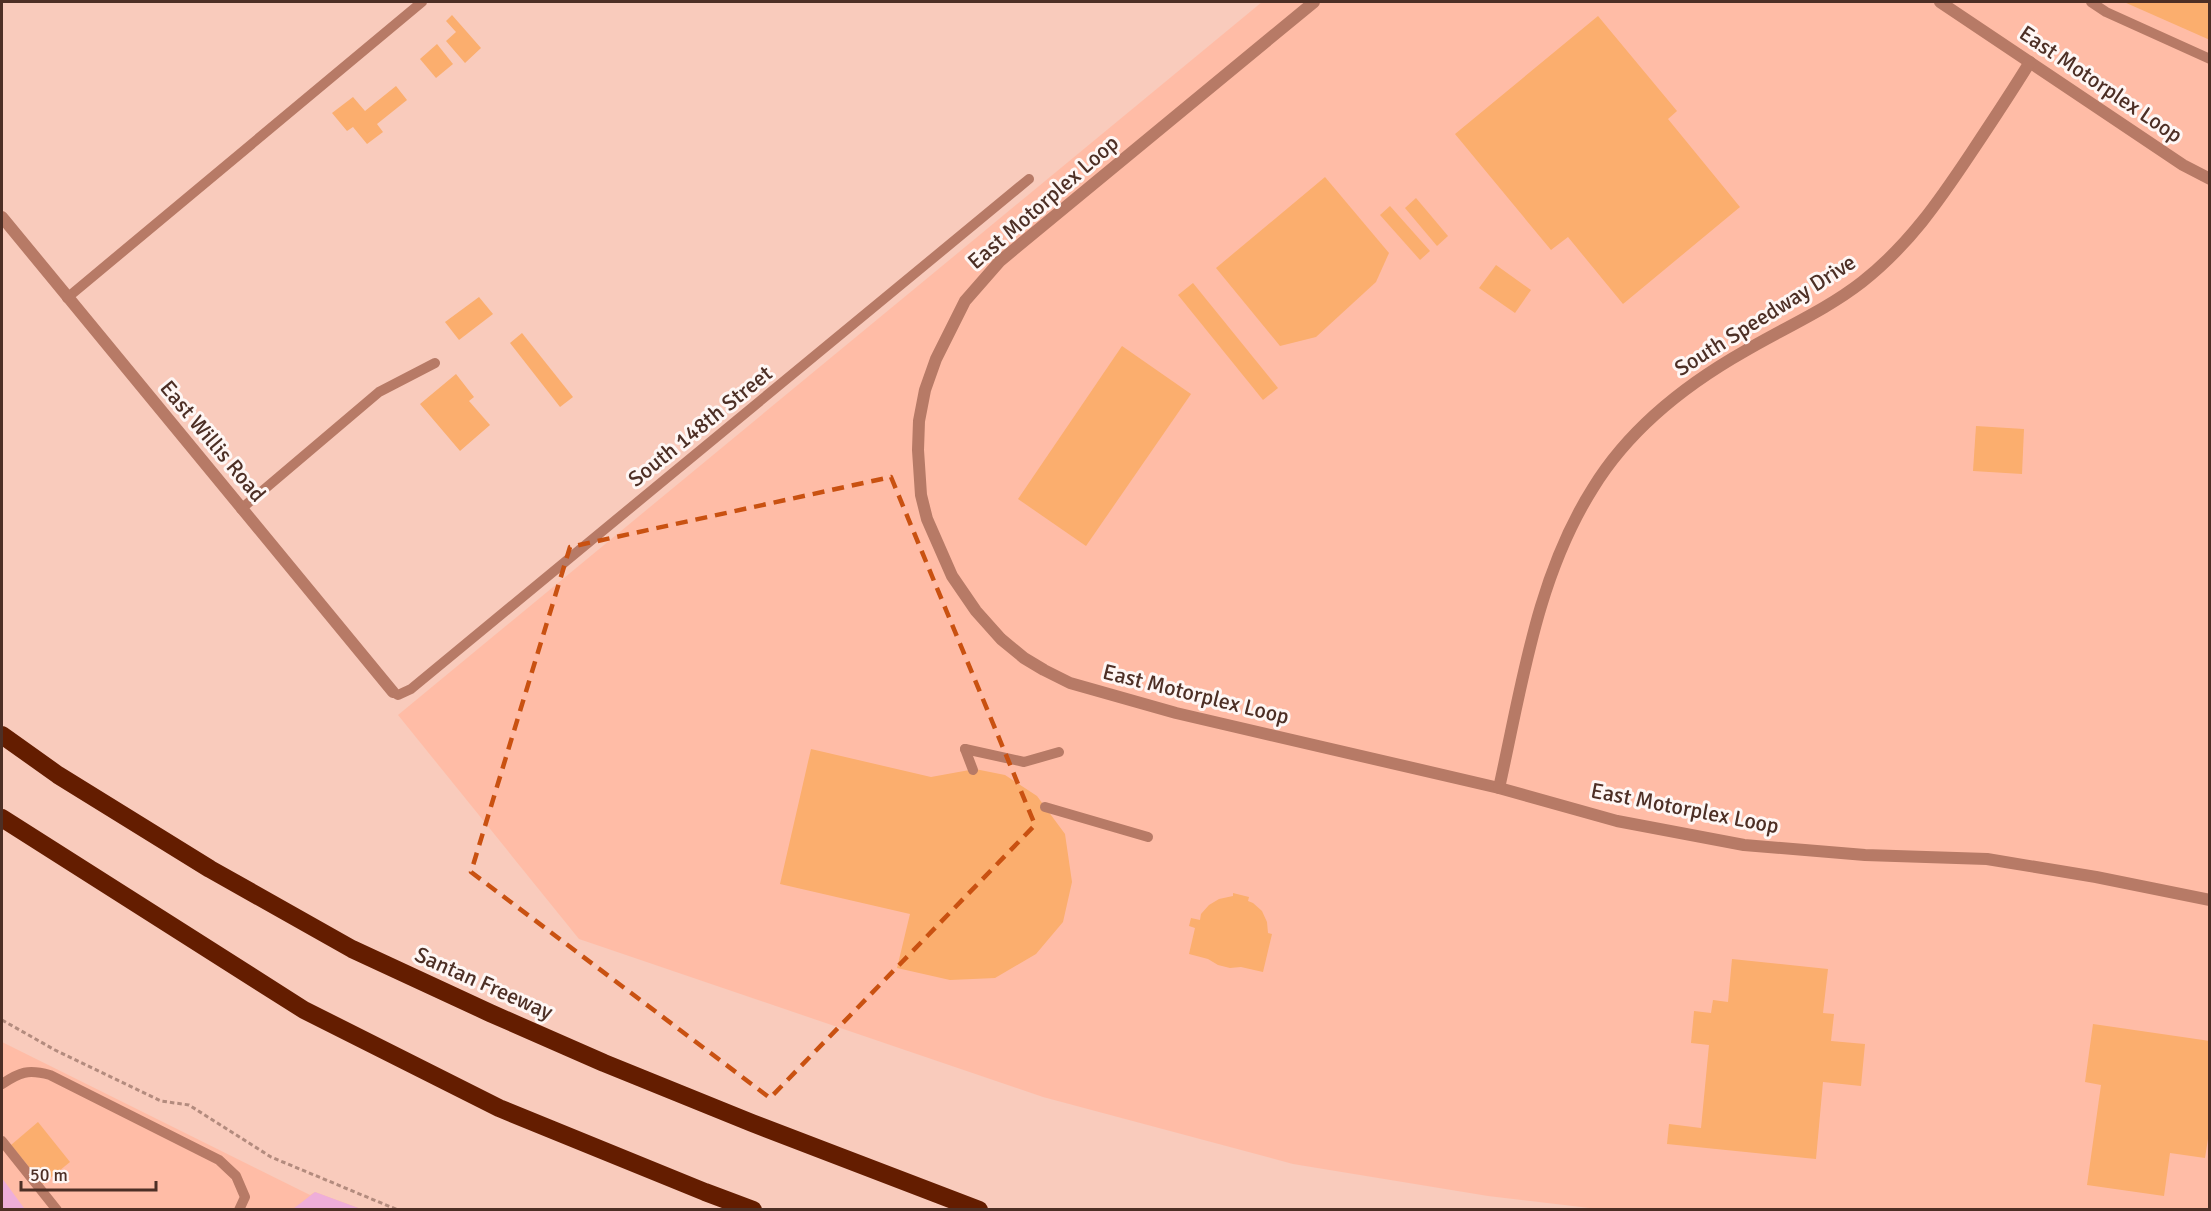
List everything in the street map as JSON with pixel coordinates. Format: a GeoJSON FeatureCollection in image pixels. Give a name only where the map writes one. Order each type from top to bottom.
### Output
{"type":"FeatureCollection","features":[{"type":"Feature","properties":{"kind":"highway","name":"Santan Freeway"},"geometry":{"type":"LineString","coordinates":[[2,735],[58,775],[200,863],[352,949],[604,1063],[752,1123],[979,1209]]}},
{"type":"Feature","properties":{"kind":"highway"},"geometry":{"type":"LineString","coordinates":[[2,818],[304,1010],[499,1108],[705,1192],[753,1209]]}},
{"type":"Feature","properties":{"kind":"street","name":"East Motorplex Loop"},"geometry":{"type":"LineString","coordinates":[[1314,2],[999,261],[965,301],[936,359],[925,390],[919,421],[920,475],[927,519],[952,576],[976,611],[1001,639],[1024,658],[1070,683],[1176,713],[1499,788],[1617,821],[1744,845],[1865,855],[1987,859],[2096,877],[2210,900]]}},
{"type":"Feature","properties":{"kind":"street","name":"East Motorplex Loop"},"geometry":{"type":"LineString","coordinates":[[1940,2],[2183,165],[2210,179]]}},
{"type":"Feature","properties":{"kind":"street","name":"South Speedway Drive"},"geometry":{"type":"LineString","coordinates":[[1499,788],[1543,598],[1560,550],[1593,487],[1628,442],[1673,398],[1696,380],[1836,301],[1864,281],[1890,257],[1923,223],[1941,198],[2030,62]]}},
{"type":"Feature","properties":{"kind":"street","name":"East Willis Road"},"geometry":{"type":"LineString","coordinates":[[2,217],[393,692]]}},
{"type":"Feature","properties":{"kind":"lane"},"geometry":{"type":"LineString","coordinates":[[67,298],[422,2]]}},
{"type":"Feature","properties":{"kind":"lane"},"geometry":{"type":"LineString","coordinates":[[2091,2],[2106,12],[2210,59]]}},
{"type":"Feature","properties":{"kind":"lane","name":"South 148th Street"},"geometry":{"type":"LineString","coordinates":[[393,692],[398,695],[411,689],[1029,179]]}},
{"type":"Feature","properties":{"kind":"lane"},"geometry":{"type":"LineString","coordinates":[[241,509],[379,392],[435,363]]}},
{"type":"Feature","properties":{"kind":"lane"},"geometry":{"type":"LineString","coordinates":[[973,770],[965,749],[1024,762],[1059,752]]}},
{"type":"Feature","properties":{"kind":"lane"},"geometry":{"type":"LineString","coordinates":[[1045,807],[1148,837]]}},
{"type":"Feature","properties":{"kind":"lane"},"geometry":{"type":"LineString","coordinates":[[2,1084],[13,1076],[32,1070],[50,1075],[219,1160],[236,1176],[245,1197],[239,1209]]}},
{"type":"Feature","properties":{"kind":"lane"},"geometry":{"type":"LineString","coordinates":[[2,1141],[57,1209]]}},
{"type":"Feature","properties":{"kind":"path"},"geometry":{"type":"LineString","coordinates":[[2,1020],[56,1050],[161,1101],[189,1105],[271,1157],[398,1209]]}},
{"type":"Feature","properties":{"kind":"highlighted area"},"geometry":{"type":"Polygon","coordinates":[[[891,477],[1035,825],[770,1098],[471,872],[570,547],[891,477]]]}},
{"type":"Feature","properties":{"kind":"shaded area"},"geometry":{"type":"Polygon","coordinates":[[[1262,2],[2209,2],[2209,1209],[1598,1209],[1488,1196],[1293,1164],[1043,1097],[579,939],[398,715],[1262,2]]]}},
{"type":"Feature","properties":{"kind":"shaded area"},"geometry":{"type":"Polygon","coordinates":[[[2,1042],[310,1195],[315,1192],[361,1209],[2,1209],[2,1042]]]}},
{"type":"Feature","properties":{"kind":"shaded area"},"geometry":{"type":"Polygon","coordinates":[[[2,1178],[24,1208],[24,1209],[2,1209],[2,1178]]]}},
{"type":"Feature","properties":{"kind":"shaded area"},"geometry":{"type":"Polygon","coordinates":[[[315,1192],[361,1209],[293,1209],[315,1192]]]}},
{"type":"Feature","properties":{"kind":"building"},"geometry":{"type":"Polygon","coordinates":[[[2124,2],[2210,2],[2210,40],[2124,2]]]}},
{"type":"Feature","properties":{"kind":"building"},"geometry":{"type":"Polygon","coordinates":[[[452,15],[481,48],[465,63],[446,41],[456,32],[446,21],[452,15]]]}},
{"type":"Feature","properties":{"kind":"building"},"geometry":{"type":"Polygon","coordinates":[[[1598,16],[1677,111],[1668,119],[1740,207],[1623,304],[1568,237],[1551,250],[1455,134],[1598,16]]]}},
{"type":"Feature","properties":{"kind":"building"},"geometry":{"type":"Polygon","coordinates":[[[437,44],[453,64],[436,78],[420,59],[437,44]]]}},
{"type":"Feature","properties":{"kind":"building"},"geometry":{"type":"Polygon","coordinates":[[[396,86],[407,100],[377,124],[383,132],[367,144],[353,127],[347,131],[332,113],[353,97],[365,111],[396,86]]]}},
{"type":"Feature","properties":{"kind":"building"},"geometry":{"type":"Polygon","coordinates":[[[1325,177],[1389,253],[1376,282],[1316,337],[1280,346],[1216,268],[1325,177]]]}},
{"type":"Feature","properties":{"kind":"building"},"geometry":{"type":"Polygon","coordinates":[[[1416,198],[1448,236],[1437,246],[1405,208],[1416,198]]]}},
{"type":"Feature","properties":{"kind":"building"},"geometry":{"type":"Polygon","coordinates":[[[1390,206],[1430,251],[1420,260],[1380,215],[1390,206]]]}},
{"type":"Feature","properties":{"kind":"building"},"geometry":{"type":"Polygon","coordinates":[[[1496,265],[1531,290],[1515,313],[1479,288],[1496,265]]]}},
{"type":"Feature","properties":{"kind":"building"},"geometry":{"type":"Polygon","coordinates":[[[1193,283],[1278,388],[1263,400],[1178,295],[1193,283]]]}},
{"type":"Feature","properties":{"kind":"building"},"geometry":{"type":"Polygon","coordinates":[[[479,297],[493,314],[459,340],[445,322],[479,297]]]}},
{"type":"Feature","properties":{"kind":"building"},"geometry":{"type":"Polygon","coordinates":[[[522,333],[573,397],[560,407],[510,343],[522,333]]]}},
{"type":"Feature","properties":{"kind":"building"},"geometry":{"type":"Polygon","coordinates":[[[1122,346],[1191,394],[1086,546],[1018,499],[1122,346]]]}},
{"type":"Feature","properties":{"kind":"building"},"geometry":{"type":"Polygon","coordinates":[[[456,374],[474,397],[469,401],[490,425],[460,451],[420,404],[456,374]]]}},
{"type":"Feature","properties":{"kind":"building"},"geometry":{"type":"Polygon","coordinates":[[[1976,426],[2024,429],[2022,474],[1973,471],[1976,426]]]}},
{"type":"Feature","properties":{"kind":"building"},"geometry":{"type":"Polygon","coordinates":[[[811,749],[931,777],[975,769],[1005,775],[1037,796],[1065,834],[1072,882],[1063,922],[1036,954],[995,978],[950,980],[897,968],[910,914],[780,884],[811,749]]]}},
{"type":"Feature","properties":{"kind":"building"},"geometry":{"type":"Polygon","coordinates":[[[1233,893],[1249,897],[1248,901],[1262,911],[1267,922],[1268,933],[1272,934],[1263,972],[1241,967],[1230,968],[1189,954],[1195,928],[1189,926],[1191,918],[1200,920],[1201,914],[1209,905],[1219,899],[1233,896],[1233,893]]]}},
{"type":"Feature","properties":{"kind":"building"},"geometry":{"type":"Polygon","coordinates":[[[1732,959],[1828,969],[1823,1013],[1834,1014],[1831,1041],[1865,1044],[1861,1086],[1823,1082],[1816,1159],[1667,1144],[1669,1124],[1701,1128],[1709,1045],[1691,1043],[1694,1011],[1711,1013],[1713,1000],[1728,1002],[1732,959]]]}},
{"type":"Feature","properties":{"kind":"building"},"geometry":{"type":"Polygon","coordinates":[[[2093,1024],[2210,1041],[2210,1126],[2205,1158],[2170,1153],[2164,1196],[2087,1185],[2101,1085],[2085,1082],[2093,1024]]]}},
{"type":"Feature","properties":{"kind":"building"},"geometry":{"type":"Polygon","coordinates":[[[38,1122],[70,1162],[43,1184],[11,1145],[38,1122]]]}}]}
